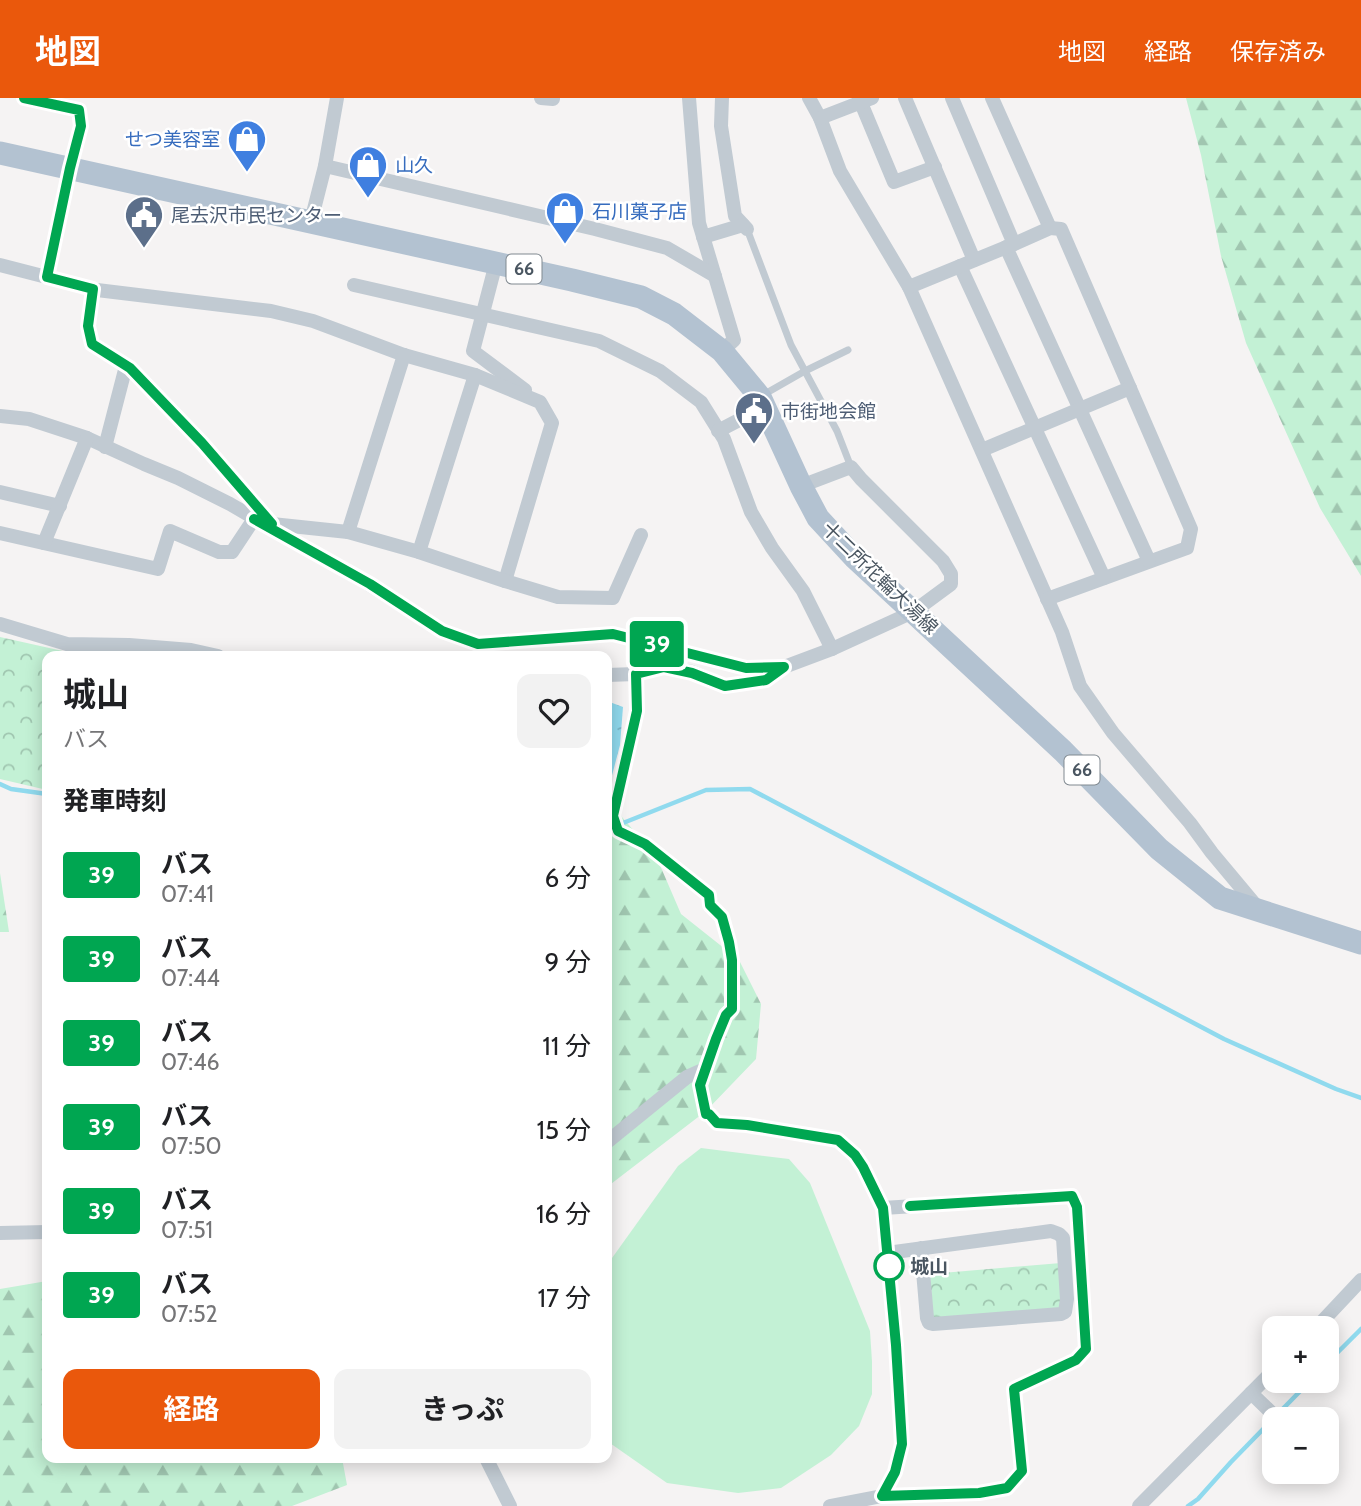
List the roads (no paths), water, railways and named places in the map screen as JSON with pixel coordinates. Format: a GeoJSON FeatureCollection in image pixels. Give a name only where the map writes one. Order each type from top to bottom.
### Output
{"type":"FeatureCollection","features":[{"type":"Feature","properties":{"kind":"main road","name":"十二所花輪大湯線"},"geometry":{"type":"LineString","coordinates":[[0,153],[496,262],[640,297],[674,314],[722,351],[762,402],[818,518],[854,557],[1063,751],[1159,849],[1220,898],[1361,943]]}},
{"type":"Feature","properties":{"kind":"street"},"geometry":{"type":"LineString","coordinates":[[24,98],[79,110],[81,126],[47,277]]}},
{"type":"Feature","properties":{"kind":"street"},"geometry":{"type":"LineString","coordinates":[[311,221],[325,166],[337,98]]}},
{"type":"Feature","properties":{"kind":"street"},"geometry":{"type":"LineString","coordinates":[[541,98],[553,99]]}},
{"type":"Feature","properties":{"kind":"street"},"geometry":{"type":"LineString","coordinates":[[689,98],[699,223],[734,340],[722,351]]}},
{"type":"Feature","properties":{"kind":"street"},"geometry":{"type":"LineString","coordinates":[[703,237],[745,227],[735,216],[721,126],[722,98]]}},
{"type":"Feature","properties":{"kind":"street"},"geometry":{"type":"LineString","coordinates":[[809,98],[820,118],[840,172],[909,287],[1062,632],[1080,686],[1113,733],[1261,912]]}},
{"type":"Feature","properties":{"kind":"street"},"geometry":{"type":"LineString","coordinates":[[905,98],[974,260]]}},
{"type":"Feature","properties":{"kind":"street"},"geometry":{"type":"LineString","coordinates":[[952,98],[1079,409],[1149,561]]}},
{"type":"Feature","properties":{"kind":"street"},"geometry":{"type":"LineString","coordinates":[[992,98],[1049,228]]}},
{"type":"Feature","properties":{"kind":"street"},"geometry":{"type":"LineString","coordinates":[[820,118],[864,99],[894,183],[935,167]]}},
{"type":"Feature","properties":{"kind":"street"},"geometry":{"type":"LineString","coordinates":[[325,166],[667,248],[715,276]]}},
{"type":"Feature","properties":{"kind":"street"},"geometry":{"type":"LineString","coordinates":[[909,287],[1049,228],[1061,229],[1191,528],[1186,548],[1047,599]]}},
{"type":"Feature","properties":{"kind":"street"},"geometry":{"type":"LineString","coordinates":[[496,262],[473,351],[540,401],[552,423],[505,582]]}},
{"type":"Feature","properties":{"kind":"street"},"geometry":{"type":"LineString","coordinates":[[0,265],[93,289],[271,311],[313,321],[404,355],[475,375],[540,401]]}},
{"type":"Feature","properties":{"kind":"street"},"geometry":{"type":"LineString","coordinates":[[960,266],[1104,578]]}},
{"type":"Feature","properties":{"kind":"street"},"geometry":{"type":"LineString","coordinates":[[354,285],[599,341],[660,371],[701,402],[724,439],[751,512],[772,548],[803,591],[832,649]]}},
{"type":"Feature","properties":{"kind":"street"},"geometry":{"type":"LineString","coordinates":[[93,289],[88,326],[92,344],[126,366],[202,443],[272,524]]}},
{"type":"Feature","properties":{"kind":"street"},"geometry":{"type":"LineString","coordinates":[[348,532],[404,355]]}},
{"type":"Feature","properties":{"kind":"street"},"geometry":{"type":"LineString","coordinates":[[105,447],[126,366]]}},
{"type":"Feature","properties":{"kind":"street"},"geometry":{"type":"LineString","coordinates":[[419,552],[475,375]]}},
{"type":"Feature","properties":{"kind":"street"},"geometry":{"type":"LineString","coordinates":[[982,450],[1130,388]]}},
{"type":"Feature","properties":{"kind":"street"},"geometry":{"type":"LineString","coordinates":[[718,431],[762,402]]}},
{"type":"Feature","properties":{"kind":"street"},"geometry":{"type":"LineString","coordinates":[[0,415],[29,419],[87,439],[178,478],[230,504],[370,584],[442,631],[478,644],[613,634],[746,668],[784,667]]}},
{"type":"Feature","properties":{"kind":"street"},"geometry":{"type":"LineString","coordinates":[[44,543],[87,439]]}},
{"type":"Feature","properties":{"kind":"street"},"geometry":{"type":"LineString","coordinates":[[612,675],[636,674],[664,667],[692,673],[725,686],[766,680],[784,667],[832,649],[913,612],[951,584],[951,573],[943,561],[851,467],[801,486]]}},
{"type":"Feature","properties":{"kind":"street"},"geometry":{"type":"LineString","coordinates":[[0,492],[60,506]]}},
{"type":"Feature","properties":{"kind":"street"},"geometry":{"type":"LineString","coordinates":[[254,519],[272,524],[348,532],[558,597],[613,598],[641,535]]}},
{"type":"Feature","properties":{"kind":"street"},"geometry":{"type":"LineString","coordinates":[[0,533],[158,569],[170,531],[219,552],[232,552],[254,519]]}},
{"type":"Feature","properties":{"kind":"street"},"geometry":{"type":"LineString","coordinates":[[0,624],[68,644],[196,651]]}},
{"type":"Feature","properties":{"kind":"street"},"geometry":{"type":"LineString","coordinates":[[636,674],[637,711],[613,816],[618,831],[645,844],[709,895],[710,905],[722,917],[732,960],[732,1009],[726,1015],[700,1085],[706,1114],[717,1123],[747,1125],[838,1140],[855,1155],[863,1167],[883,1208],[902,1444],[895,1472],[882,1496]]}},
{"type":"Feature","properties":{"kind":"street"},"geometry":{"type":"LineString","coordinates":[[612,1138],[687,1077],[705,1069]]}},
{"type":"Feature","properties":{"kind":"street"},"geometry":{"type":"LineString","coordinates":[[830,1506],[882,1496],[979,1493],[1007,1488],[1022,1471],[1014,1389],[1076,1360],[1086,1349],[1077,1207],[1072,1196],[883,1208]]}},
{"type":"Feature","properties":{"kind":"street"},"geometry":{"type":"LineString","coordinates":[[887,1253],[921,1248],[1051,1231],[1063,1238],[1067,1299],[1065,1312],[929,1323],[921,1248]]}},
{"type":"Feature","properties":{"kind":"street"},"geometry":{"type":"LineString","coordinates":[[0,1233],[42,1232]]}},
{"type":"Feature","properties":{"kind":"street"},"geometry":{"type":"LineString","coordinates":[[1327,1316],[1361,1280]]}},
{"type":"Feature","properties":{"kind":"street"},"geometry":{"type":"LineString","coordinates":[[1139,1506],[1262,1382]]}},
{"type":"Feature","properties":{"kind":"street"},"geometry":{"type":"LineString","coordinates":[[1251,1393],[1266,1407]]}},
{"type":"Feature","properties":{"kind":"street"},"geometry":{"type":"LineString","coordinates":[[488,1463],[510,1506]]}},
{"type":"Feature","properties":{"kind":"lane"},"geometry":{"type":"LineString","coordinates":[[745,227],[791,345],[837,431],[851,467]]}},
{"type":"Feature","properties":{"kind":"lane"},"geometry":{"type":"LineString","coordinates":[[762,402],[806,371],[848,351]]}},
{"type":"Feature","properties":{"kind":"water"},"geometry":{"type":"Polygon","coordinates":[[[612,703],[623,707],[620,745],[612,776],[612,703]]]}},
{"type":"Feature","properties":{"kind":"waterway"},"geometry":{"type":"LineString","coordinates":[[0,784],[11,789],[42,793]]}},
{"type":"Feature","properties":{"kind":"waterway"},"geometry":{"type":"LineString","coordinates":[[612,827],[706,790],[750,789],[1224,1039],[1361,1098]]}},
{"type":"Feature","properties":{"kind":"waterway"},"geometry":{"type":"LineString","coordinates":[[1339,1351],[1361,1329]]}},
{"type":"Feature","properties":{"kind":"waterway"},"geometry":{"type":"LineString","coordinates":[[1188,1506],[1198,1499],[1298,1393]]}},
{"type":"Feature","properties":{"kind":"place","name":"せつ美容室"},"geometry":{"type":"Point","coordinates":[247,173]}},
{"type":"Feature","properties":{"kind":"place","name":"山久"},"geometry":{"type":"Point","coordinates":[368,199]}},
{"type":"Feature","properties":{"kind":"place","name":"石川菓子店"},"geometry":{"type":"Point","coordinates":[565,245]}},
{"type":"Feature","properties":{"kind":"place","name":"尾去沢市民センター"},"geometry":{"type":"Point","coordinates":[144,249]}},
{"type":"Feature","properties":{"kind":"place","name":"市街地会館"},"geometry":{"type":"Point","coordinates":[754,445]}},
{"type":"Feature","properties":{"kind":"place","name":"城山"},"geometry":{"type":"Point","coordinates":[889,1266]}}]}
